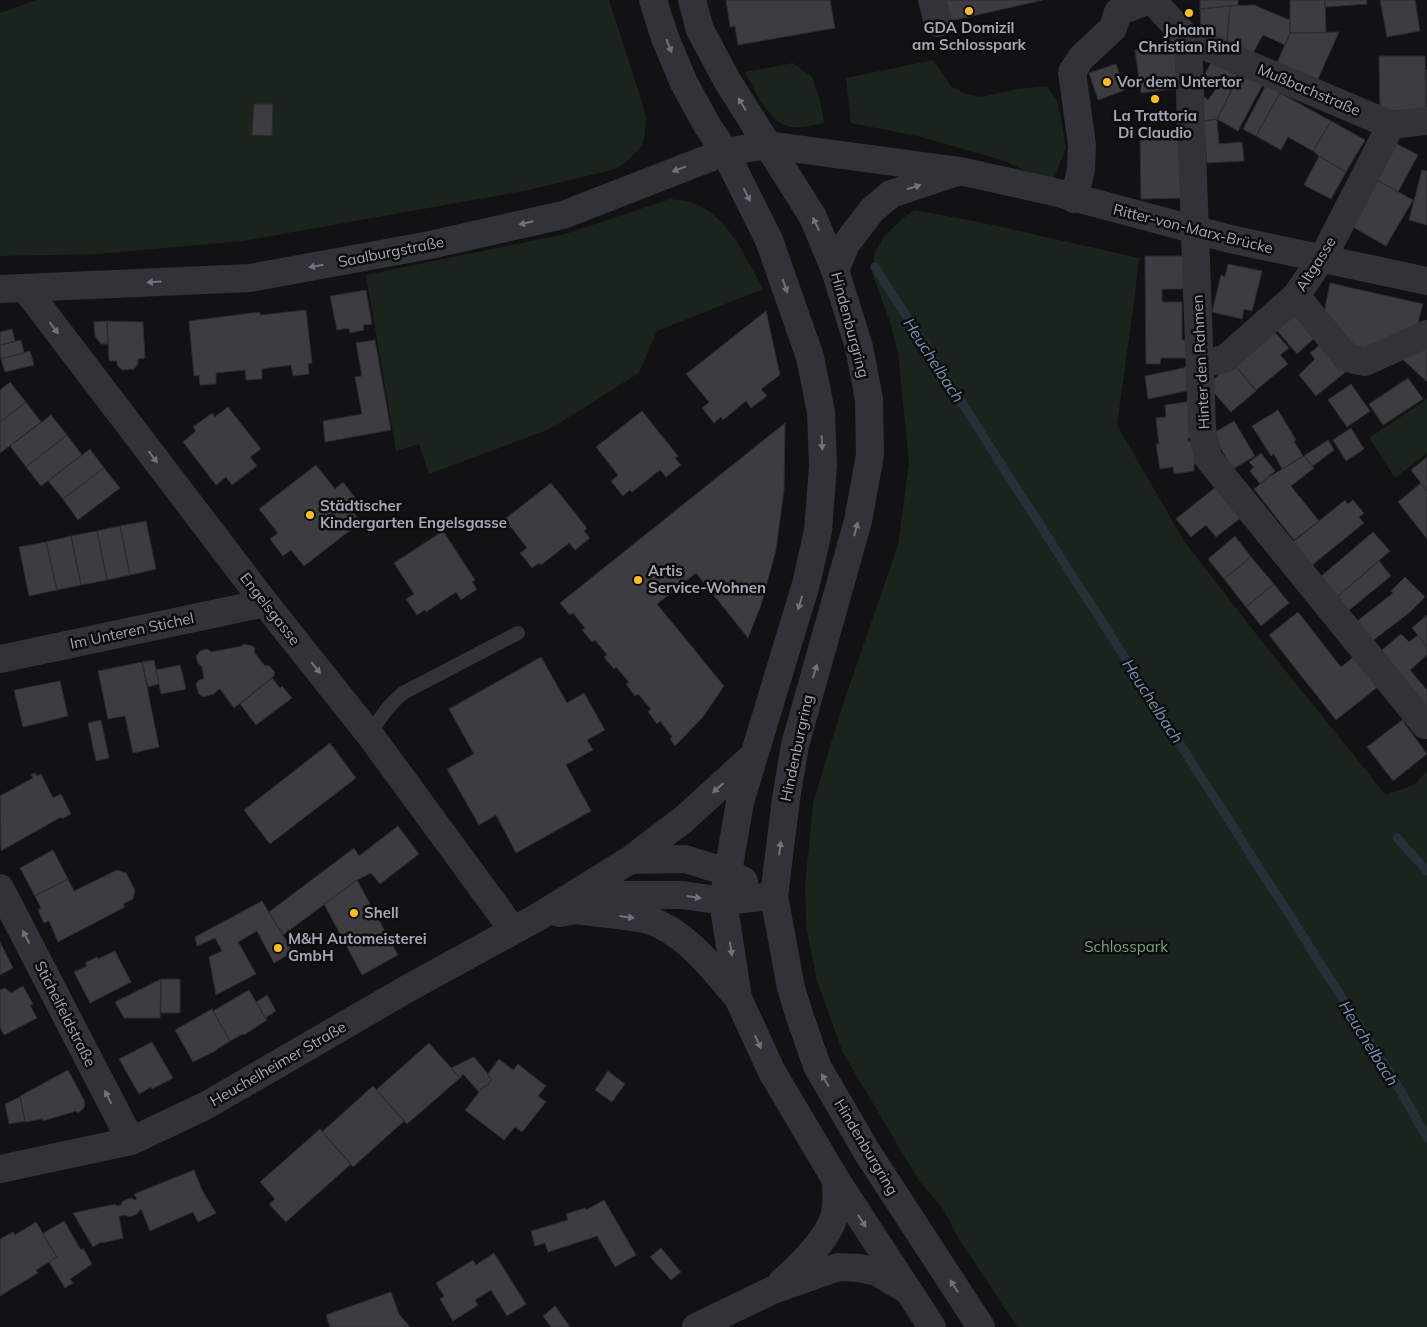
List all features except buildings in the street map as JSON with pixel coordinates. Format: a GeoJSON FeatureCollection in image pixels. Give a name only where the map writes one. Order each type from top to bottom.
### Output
{"type":"FeatureCollection","features":[{"type":"Feature","properties":{"kind":"street"},"geometry":{"type":"LineString","coordinates":[[653,0],[665,38],[684,83],[707,125],[725,152],[770,240],[810,357],[821,412],[823,466],[818,531],[806,584],[740,802],[727,872],[723,901],[738,998],[772,1072],[836,1180],[932,1327]]}},
{"type":"Feature","properties":{"kind":"street","name":"Hindenburgring"},"geometry":{"type":"LineString","coordinates":[[692,0],[700,30],[728,82],[813,217],[835,270],[859,347],[869,399],[870,455],[858,521],[795,745],[786,800],[774,896],[791,988],[798,1014],[817,1066],[867,1152],[981,1327]]}},
{"type":"Feature","properties":{"kind":"street"},"geometry":{"type":"LineString","coordinates":[[1074,199],[1081,169],[1082,145],[1072,72],[1081,58],[1113,28],[1117,6],[1151,0]]}},
{"type":"Feature","properties":{"kind":"street","name":"Mußbachstraße"},"geometry":{"type":"LineString","coordinates":[[1151,0],[1188,39],[1391,124],[1427,120]]}},
{"type":"Feature","properties":{"kind":"street","name":"Hinter den Rahmen"},"geometry":{"type":"LineString","coordinates":[[1188,39],[1202,428],[1208,458],[1425,725],[1427,723]]}},
{"type":"Feature","properties":{"kind":"street","name":"Altgasse"},"geometry":{"type":"LineString","coordinates":[[1200,364],[1225,359],[1296,296],[1327,250],[1391,124]]}},
{"type":"Feature","properties":{"kind":"street","name":"Saalburgstraße"},"geometry":{"type":"LineString","coordinates":[[13,289],[250,278],[430,245],[563,215],[725,152],[768,145]]}},
{"type":"Feature","properties":{"kind":"street","name":"Ritter-von-Marx-Brücke"},"geometry":{"type":"LineString","coordinates":[[768,145],[960,171],[1050,191],[1074,199],[1230,239],[1427,281]]}},
{"type":"Feature","properties":{"kind":"street"},"geometry":{"type":"LineString","coordinates":[[835,270],[846,244],[872,210],[892,194],[960,171]]}},
{"type":"Feature","properties":{"kind":"street","name":"Engelsgasse"},"geometry":{"type":"LineString","coordinates":[[13,289],[370,735],[513,930]]}},
{"type":"Feature","properties":{"kind":"street"},"geometry":{"type":"LineString","coordinates":[[1296,296],[1347,358],[1365,362],[1427,334]]}},
{"type":"Feature","properties":{"kind":"street","name":"Im Unteren Stichel"},"geometry":{"type":"LineString","coordinates":[[0,659],[265,603]]}},
{"type":"Feature","properties":{"kind":"street"},"geometry":{"type":"LineString","coordinates":[[630,860],[684,819],[754,755]]}},
{"type":"Feature","properties":{"kind":"street"},"geometry":{"type":"LineString","coordinates":[[630,860],[685,859],[727,872],[774,896]]}},
{"type":"Feature","properties":{"kind":"street","name":"Heuchelheimer Straße"},"geometry":{"type":"LineString","coordinates":[[0,1169],[131,1140],[206,1105],[405,990],[538,917],[630,860]]}},
{"type":"Feature","properties":{"kind":"street","name":"Stichelfeldstraße"},"geometry":{"type":"LineString","coordinates":[[0,888],[131,1140]]}},
{"type":"Feature","properties":{"kind":"street","name":"Heuchelheimer Straße"},"geometry":{"type":"LineString","coordinates":[[538,917],[578,910],[622,895],[683,895],[723,901],[774,896]]}},
{"type":"Feature","properties":{"kind":"street","name":"Heuchelheimer Straße"},"geometry":{"type":"LineString","coordinates":[[578,910],[648,920],[680,936],[714,970],[738,998]]}},
{"type":"Feature","properties":{"kind":"street"},"geometry":{"type":"LineString","coordinates":[[773,1290],[807,1259],[829,1227],[836,1209],[836,1180]]}},
{"type":"Feature","properties":{"kind":"street"},"geometry":{"type":"LineString","coordinates":[[696,1327],[773,1290],[838,1267],[877,1272],[907,1290]]}},
{"type":"Feature","properties":{"kind":"lane"},"geometry":{"type":"LineString","coordinates":[[370,735],[391,702],[403,693],[518,633]]}},
{"type":"Feature","properties":{"kind":"green space"},"geometry":{"type":"Polygon","coordinates":[[[36,0],[609,0],[642,102],[646,118],[645,134],[642,145],[630,159],[616,169],[529,190],[243,241],[98,254],[0,256],[0,13],[36,0]]]}},
{"type":"Feature","properties":{"kind":"green space"},"geometry":{"type":"Polygon","coordinates":[[[933,60],[952,87],[967,94],[981,97],[1017,89],[1047,86],[1058,102],[1066,148],[1052,183],[1002,160],[917,136],[851,123],[846,78],[933,60]]]}},
{"type":"Feature","properties":{"kind":"green space"},"geometry":{"type":"Polygon","coordinates":[[[793,63],[812,77],[820,100],[824,123],[794,127],[779,122],[767,110],[745,72],[793,63]]]}},
{"type":"Feature","properties":{"kind":"green space"},"geometry":{"type":"Polygon","coordinates":[[[670,199],[693,203],[716,217],[726,227],[743,251],[763,289],[657,331],[639,373],[550,429],[429,474],[419,444],[396,451],[366,275],[565,234],[670,199]]]}},
{"type":"Feature","properties":{"kind":"green space","name":"Schlosspark"},"geometry":{"type":"Polygon","coordinates":[[[914,210],[979,222],[1139,258],[1117,425],[1184,541],[1386,795],[1416,784],[1427,770],[1427,1327],[1017,1327],[960,1241],[942,1207],[919,1181],[843,1053],[817,981],[806,925],[805,886],[813,803],[842,707],[898,545],[909,463],[898,353],[891,325],[872,273],[874,255],[884,236],[914,210]]]}},
{"type":"Feature","properties":{"kind":"green space"},"geometry":{"type":"Polygon","coordinates":[[[1427,399],[1427,453],[1395,478],[1369,438],[1427,399]]]}},
{"type":"Feature","properties":{"kind":"waterway","name":"Heuchelbach"},"geometry":{"type":"LineString","coordinates":[[875,267],[1306,941],[1402,1093],[1427,1138]]}},
{"type":"Feature","properties":{"kind":"waterway"},"geometry":{"type":"LineString","coordinates":[[1397,838],[1427,871]]}},
{"type":"Feature","properties":{"kind":"place","name":"GDA Domizil am Schlosspark"},"geometry":{"type":"Point","coordinates":[969,11]}},
{"type":"Feature","properties":{"kind":"place","name":"Johann Christian Rind"},"geometry":{"type":"Point","coordinates":[1189,13]}},
{"type":"Feature","properties":{"kind":"place","name":"Vor dem Untertor"},"geometry":{"type":"Point","coordinates":[1107,82]}},
{"type":"Feature","properties":{"kind":"place","name":"La Trattoria Di Claudio"},"geometry":{"type":"Point","coordinates":[1155,99]}},
{"type":"Feature","properties":{"kind":"place","name":"Städtischer Kindergarten Engelsgasse"},"geometry":{"type":"Point","coordinates":[310,515]}},
{"type":"Feature","properties":{"kind":"place","name":"Artis Service-Wohnen"},"geometry":{"type":"Point","coordinates":[638,580]}},
{"type":"Feature","properties":{"kind":"place","name":"Shell"},"geometry":{"type":"Point","coordinates":[354,913]}},
{"type":"Feature","properties":{"kind":"place","name":"M&H Automeisterei GmbH"},"geometry":{"type":"Point","coordinates":[278,948]}}]}
